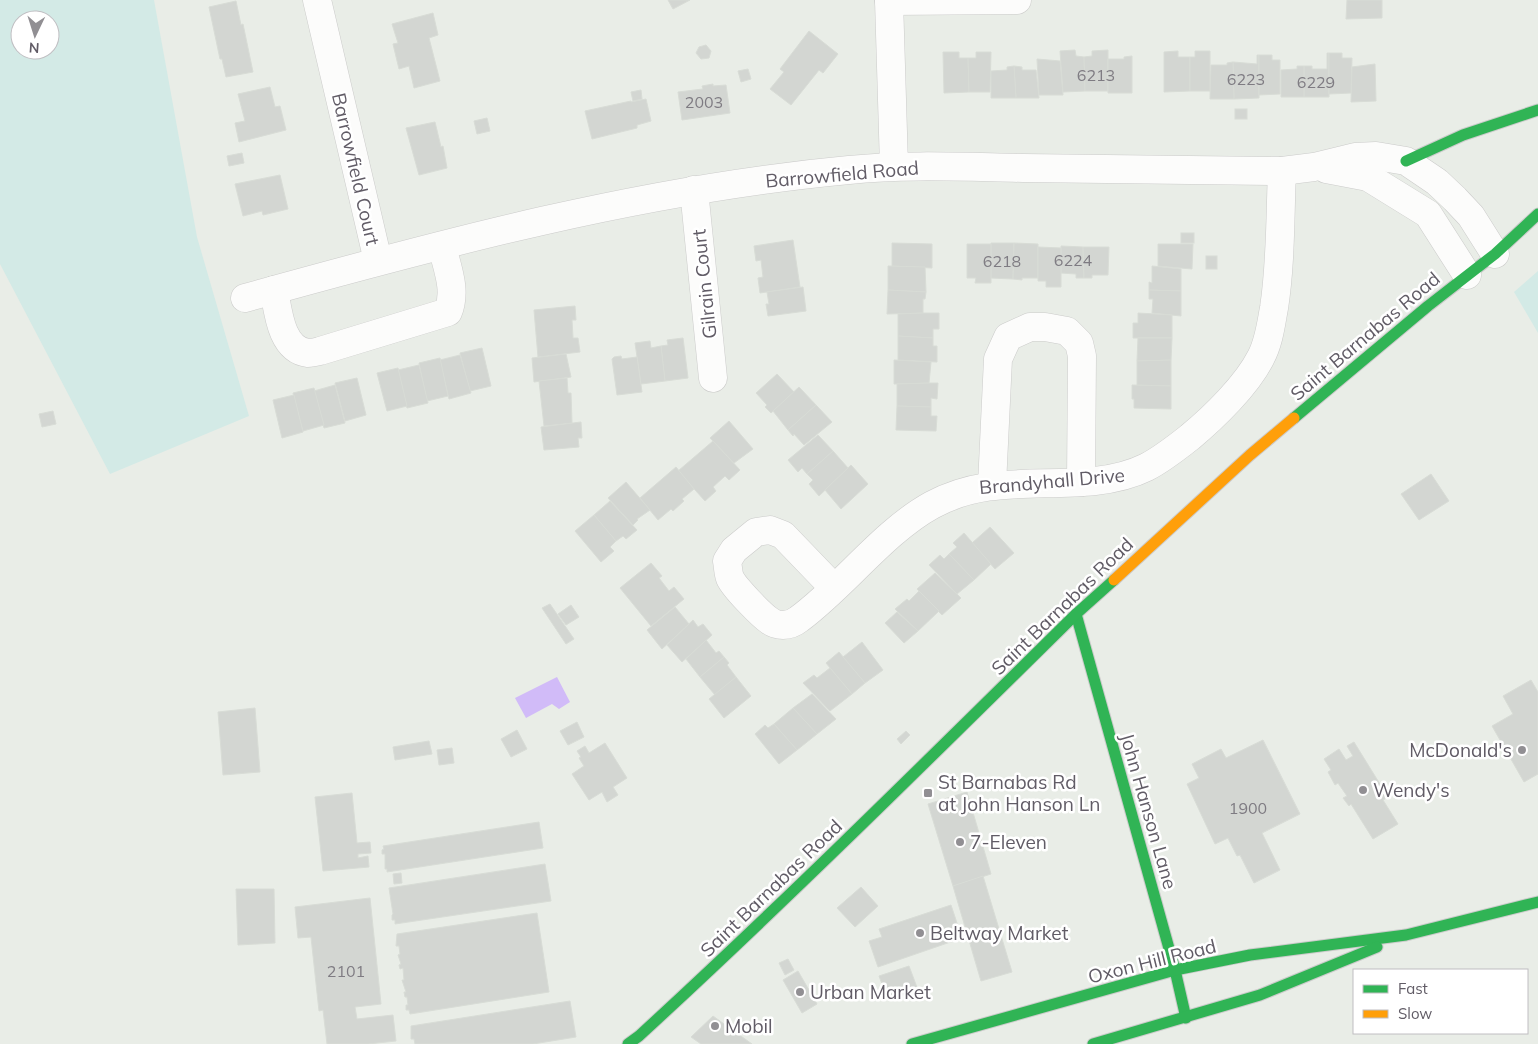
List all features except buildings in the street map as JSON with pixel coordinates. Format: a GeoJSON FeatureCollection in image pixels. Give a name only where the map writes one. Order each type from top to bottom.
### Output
{"type":"FeatureCollection","features":[{"type":"Feature","properties":{"kind":"main road"},"geometry":{"type":"LineString","coordinates":[[1406,161],[1463,135],[1538,110]]}},
{"type":"Feature","properties":{"kind":"main road","name":"Saint Barnabas Road"},"geometry":{"type":"LineString","coordinates":[[628,1044],[742,940],[871,817],[1076,614],[1250,455],[1428,306],[1495,254],[1538,214]]}},
{"type":"Feature","properties":{"kind":"main road","name":"John Hanson Lane"},"geometry":{"type":"LineString","coordinates":[[1076,614],[1175,970],[1186,1018]]}},
{"type":"Feature","properties":{"kind":"main road","name":"Oxon Hill Road"},"geometry":{"type":"LineString","coordinates":[[912,1044],[1175,970],[1250,955],[1406,935],[1538,902]]}},
{"type":"Feature","properties":{"kind":"main road","name":"Oxon Hill Road"},"geometry":{"type":"LineString","coordinates":[[1093,1044],[1260,995],[1406,935]]}},
{"type":"Feature","properties":{"kind":"street","name":"Barrowfield Court"},"geometry":{"type":"LineString","coordinates":[[245,298],[378,262],[317,0]]}},
{"type":"Feature","properties":{"kind":"street"},"geometry":{"type":"LineString","coordinates":[[894,166],[889,0],[1017,0]]}},
{"type":"Feature","properties":{"kind":"street","name":"Barrowfield Road"},"geometry":{"type":"LineString","coordinates":[[378,262],[564,215],[694,190],[808,174],[894,166],[1282,171],[1369,156],[1406,161],[1437,182],[1471,216],[1495,254]]}},
{"type":"Feature","properties":{"kind":"street","name":"Barrowfield Road"},"geometry":{"type":"LineString","coordinates":[[1314,167],[1368,177],[1428,214],[1468,275]]}},
{"type":"Feature","properties":{"kind":"street","name":"Brandyhall Drive"},"geometry":{"type":"LineString","coordinates":[[834,588],[783,535],[770,530],[756,532],[734,550],[726,561],[730,578],[764,616],[774,624],[794,622],[834,588],[917,514],[951,496],[970,489],[992,485],[1081,482],[1117,478],[1132,474],[1142,471],[1157,462],[1207,423],[1251,373],[1261,357],[1271,325],[1276,295],[1282,171]]}},
{"type":"Feature","properties":{"kind":"street","name":"Gilrain Court"},"geometry":{"type":"LineString","coordinates":[[694,190],[714,378]]}},
{"type":"Feature","properties":{"kind":"street"},"geometry":{"type":"LineString","coordinates":[[274,290],[279,317],[289,342],[297,349],[308,353],[320,351],[448,312],[452,301],[451,285],[442,246]]}},
{"type":"Feature","properties":{"kind":"street"},"geometry":{"type":"LineString","coordinates":[[992,485],[998,359],[1008,337],[1030,327],[1045,327],[1067,331],[1079,344],[1082,356],[1081,482]]}},
{"type":"Feature","properties":{"kind":"shaded area"},"geometry":{"type":"Polygon","coordinates":[[[0,0],[154,0],[197,237],[249,416],[110,474],[0,264],[0,0]]]}},
{"type":"Feature","properties":{"kind":"shaded area"},"geometry":{"type":"Polygon","coordinates":[[[1538,271],[1538,333],[1514,292],[1538,271]]]}},
{"type":"Feature","properties":{"kind":"shaded area"},"geometry":{"type":"Polygon","coordinates":[[[557,677],[570,702],[559,709],[552,704],[526,718],[515,698],[557,677]]]}},
{"type":"Feature","properties":{"kind":"traffic: fast"},"geometry":{"type":"LineString","coordinates":[[1406,161],[1463,135],[1538,110]]}},
{"type":"Feature","properties":{"kind":"traffic: fast"},"geometry":{"type":"LineString","coordinates":[[1294,418],[1428,306],[1495,254],[1538,214]]}},
{"type":"Feature","properties":{"kind":"traffic: fast"},"geometry":{"type":"LineString","coordinates":[[628,1044],[639,1036],[750,932],[1076,614],[1114,580]]}},
{"type":"Feature","properties":{"kind":"traffic: fast"},"geometry":{"type":"LineString","coordinates":[[1076,614],[1175,970],[1186,1018]]}},
{"type":"Feature","properties":{"kind":"traffic: fast"},"geometry":{"type":"LineString","coordinates":[[912,1044],[1175,970],[1250,955],[1406,935],[1538,902]]}},
{"type":"Feature","properties":{"kind":"traffic: fast"},"geometry":{"type":"LineString","coordinates":[[1093,1044],[1260,995],[1377,947]]}},
{"type":"Feature","properties":{"kind":"traffic: slow"},"geometry":{"type":"LineString","coordinates":[[1114,580],[1250,455],[1294,418]]}},
{"type":"Feature","properties":{"kind":"place","name":"McDonald's"},"geometry":{"type":"Point","coordinates":[1522,750]}},
{"type":"Feature","properties":{"kind":"place","name":"Wendy's"},"geometry":{"type":"Point","coordinates":[1363,790]}},
{"type":"Feature","properties":{"kind":"place","name":"St Barnabas Rd at John Hanson Ln"},"geometry":{"type":"Point","coordinates":[928,793]}},
{"type":"Feature","properties":{"kind":"place","name":"7-Eleven"},"geometry":{"type":"Point","coordinates":[960,842]}},
{"type":"Feature","properties":{"kind":"place","name":"Beltway Market"},"geometry":{"type":"Point","coordinates":[920,933]}},
{"type":"Feature","properties":{"kind":"place","name":"Urban Market"},"geometry":{"type":"Point","coordinates":[800,992]}},
{"type":"Feature","properties":{"kind":"place","name":"Mobil"},"geometry":{"type":"Point","coordinates":[715,1026]}}]}
